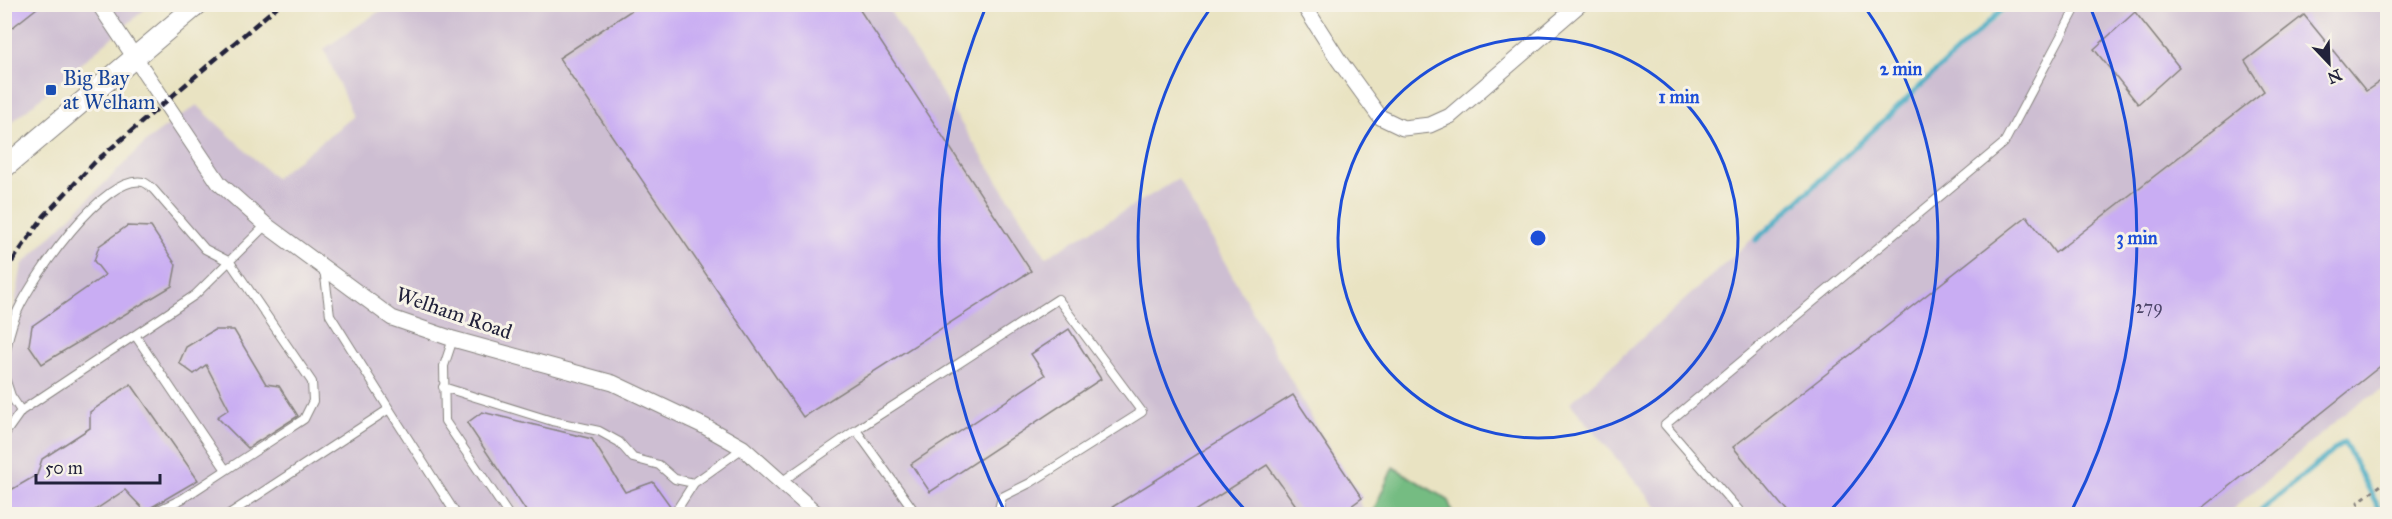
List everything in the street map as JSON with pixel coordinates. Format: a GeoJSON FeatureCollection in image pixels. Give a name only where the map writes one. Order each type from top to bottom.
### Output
{"type":"FeatureCollection","features":[{"type":"Feature","properties":{"kind":"street","name":"Welham Road"},"geometry":{"type":"LineString","coordinates":[[99,4],[219,183],[266,225],[392,318],[453,339],[613,383],[704,426],[743,448],[817,514]]}},
{"type":"Feature","properties":{"kind":"street"},"geometry":{"type":"LineString","coordinates":[[4,168],[198,4]]}},
{"type":"Feature","properties":{"kind":"street"},"geometry":{"type":"LineString","coordinates":[[1303,4],[1338,59],[1380,117],[1403,128],[1430,125],[1450,116],[1580,4]]}},
{"type":"Feature","properties":{"kind":"lane"},"geometry":{"type":"LineString","coordinates":[[1742,514],[1665,425],[2004,144],[2078,4]]}},
{"type":"Feature","properties":{"kind":"lane"},"geometry":{"type":"LineString","coordinates":[[4,363],[7,339],[17,312],[32,284],[88,211],[131,182],[145,182],[205,249],[230,262],[312,382],[313,401],[304,419],[182,499],[150,514]]}},
{"type":"Feature","properties":{"kind":"lane"},"geometry":{"type":"LineString","coordinates":[[4,435],[21,411],[195,295],[266,225]]}},
{"type":"Feature","properties":{"kind":"lane"},"geometry":{"type":"LineString","coordinates":[[324,268],[330,315],[456,514]]}},
{"type":"Feature","properties":{"kind":"lane"},"geometry":{"type":"LineString","coordinates":[[782,482],[856,430],[1058,299],[1142,412],[1030,483],[1002,497],[998,514]]}},
{"type":"Feature","properties":{"kind":"lane"},"geometry":{"type":"LineString","coordinates":[[135,335],[226,470]]}},
{"type":"Feature","properties":{"kind":"lane"},"geometry":{"type":"LineString","coordinates":[[453,339],[444,366],[445,421],[508,514]]}},
{"type":"Feature","properties":{"kind":"lane"},"geometry":{"type":"LineString","coordinates":[[4,375],[10,396],[21,411]]}},
{"type":"Feature","properties":{"kind":"lane"},"geometry":{"type":"LineString","coordinates":[[443,387],[552,421],[599,431],[619,442],[633,458],[659,465],[675,479],[694,483]]}},
{"type":"Feature","properties":{"kind":"lane"},"geometry":{"type":"LineString","coordinates":[[229,514],[388,409]]}},
{"type":"Feature","properties":{"kind":"lane"},"geometry":{"type":"LineString","coordinates":[[856,430],[915,512]]}},
{"type":"Feature","properties":{"kind":"lane"},"geometry":{"type":"LineString","coordinates":[[670,514],[676,510],[694,483],[743,448]]}},
{"type":"Feature","properties":{"kind":"path"},"geometry":{"type":"LineString","coordinates":[[2360,514],[2358,502],[2388,480]]}},
{"type":"Feature","properties":{"kind":"shaded area"},"geometry":{"type":"Polygon","coordinates":[[[427,4],[886,5],[1046,257],[1178,179],[1366,514],[5,514],[5,356],[22,265],[149,139],[197,105],[275,178],[353,117],[324,49],[378,12],[427,4]]]}},
{"type":"Feature","properties":{"kind":"shaded area"},"geometry":{"type":"Polygon","coordinates":[[[5,5],[150,5],[5,128],[5,5]]]}},
{"type":"Feature","properties":{"kind":"shaded area"},"geometry":{"type":"Polygon","coordinates":[[[2012,5],[2387,5],[2387,388],[2354,406],[2227,514],[1663,514],[1570,403],[2012,5]]]}},
{"type":"Feature","properties":{"kind":"green space"},"geometry":{"type":"Polygon","coordinates":[[[1393,467],[1448,500],[1453,514],[1372,514],[1393,467]]]}},
{"type":"Feature","properties":{"kind":"building"},"geometry":{"type":"Polygon","coordinates":[[[4,4],[42,4],[4,34],[4,4]]]}},
{"type":"Feature","properties":{"kind":"building"},"geometry":{"type":"Polygon","coordinates":[[[641,4],[856,4],[1031,271],[803,417],[559,58],[641,4]]]}},
{"type":"Feature","properties":{"kind":"building"},"geometry":{"type":"Polygon","coordinates":[[[2135,12],[2179,67],[2138,104],[2094,49],[2135,12]]]}},
{"type":"Feature","properties":{"kind":"building"},"geometry":{"type":"Polygon","coordinates":[[[2304,15],[2366,91],[2388,76],[2388,360],[2195,514],[1789,514],[1733,447],[2027,216],[2055,253],[2264,91],[2245,61],[2304,15]]]}},
{"type":"Feature","properties":{"kind":"building"},"geometry":{"type":"Polygon","coordinates":[[[127,226],[151,227],[176,265],[172,286],[42,364],[29,345],[32,326],[105,275],[94,261],[99,246],[127,226]]]}},
{"type":"Feature","properties":{"kind":"building"},"geometry":{"type":"Polygon","coordinates":[[[1069,329],[1101,379],[930,492],[911,464],[1045,375],[1031,354],[1069,329]]]}},
{"type":"Feature","properties":{"kind":"building"},"geometry":{"type":"Polygon","coordinates":[[[214,330],[234,330],[266,384],[279,386],[298,416],[248,448],[217,417],[229,409],[206,365],[194,374],[179,363],[186,347],[214,330]]]}},
{"type":"Feature","properties":{"kind":"building"},"geometry":{"type":"Polygon","coordinates":[[[131,384],[198,480],[145,511],[125,490],[89,514],[4,514],[4,494],[37,475],[42,459],[90,428],[90,412],[131,384]]]}},
{"type":"Feature","properties":{"kind":"building"},"geometry":{"type":"Polygon","coordinates":[[[1293,395],[1362,498],[1340,514],[1302,514],[1267,465],[1190,514],[1101,514],[1293,395]]]}},
{"type":"Feature","properties":{"kind":"building"},"geometry":{"type":"Polygon","coordinates":[[[482,412],[592,439],[625,492],[653,482],[671,507],[665,510],[664,514],[528,514],[467,423],[482,412]]]}},
{"type":"Feature","properties":{"kind":"waterway"},"geometry":{"type":"LineString","coordinates":[[1756,240],[2008,4]]}},
{"type":"Feature","properties":{"kind":"waterway"},"geometry":{"type":"LineString","coordinates":[[2256,514],[2344,442],[2382,514]]}},
{"type":"Feature","properties":{"kind":"railway"},"geometry":{"type":"LineString","coordinates":[[4,273],[44,216],[95,162],[280,4]]}},
{"type":"Feature","properties":{"kind":"place","name":"Big Bay at Welham"},"geometry":{"type":"Point","coordinates":[51,90]}}]}
